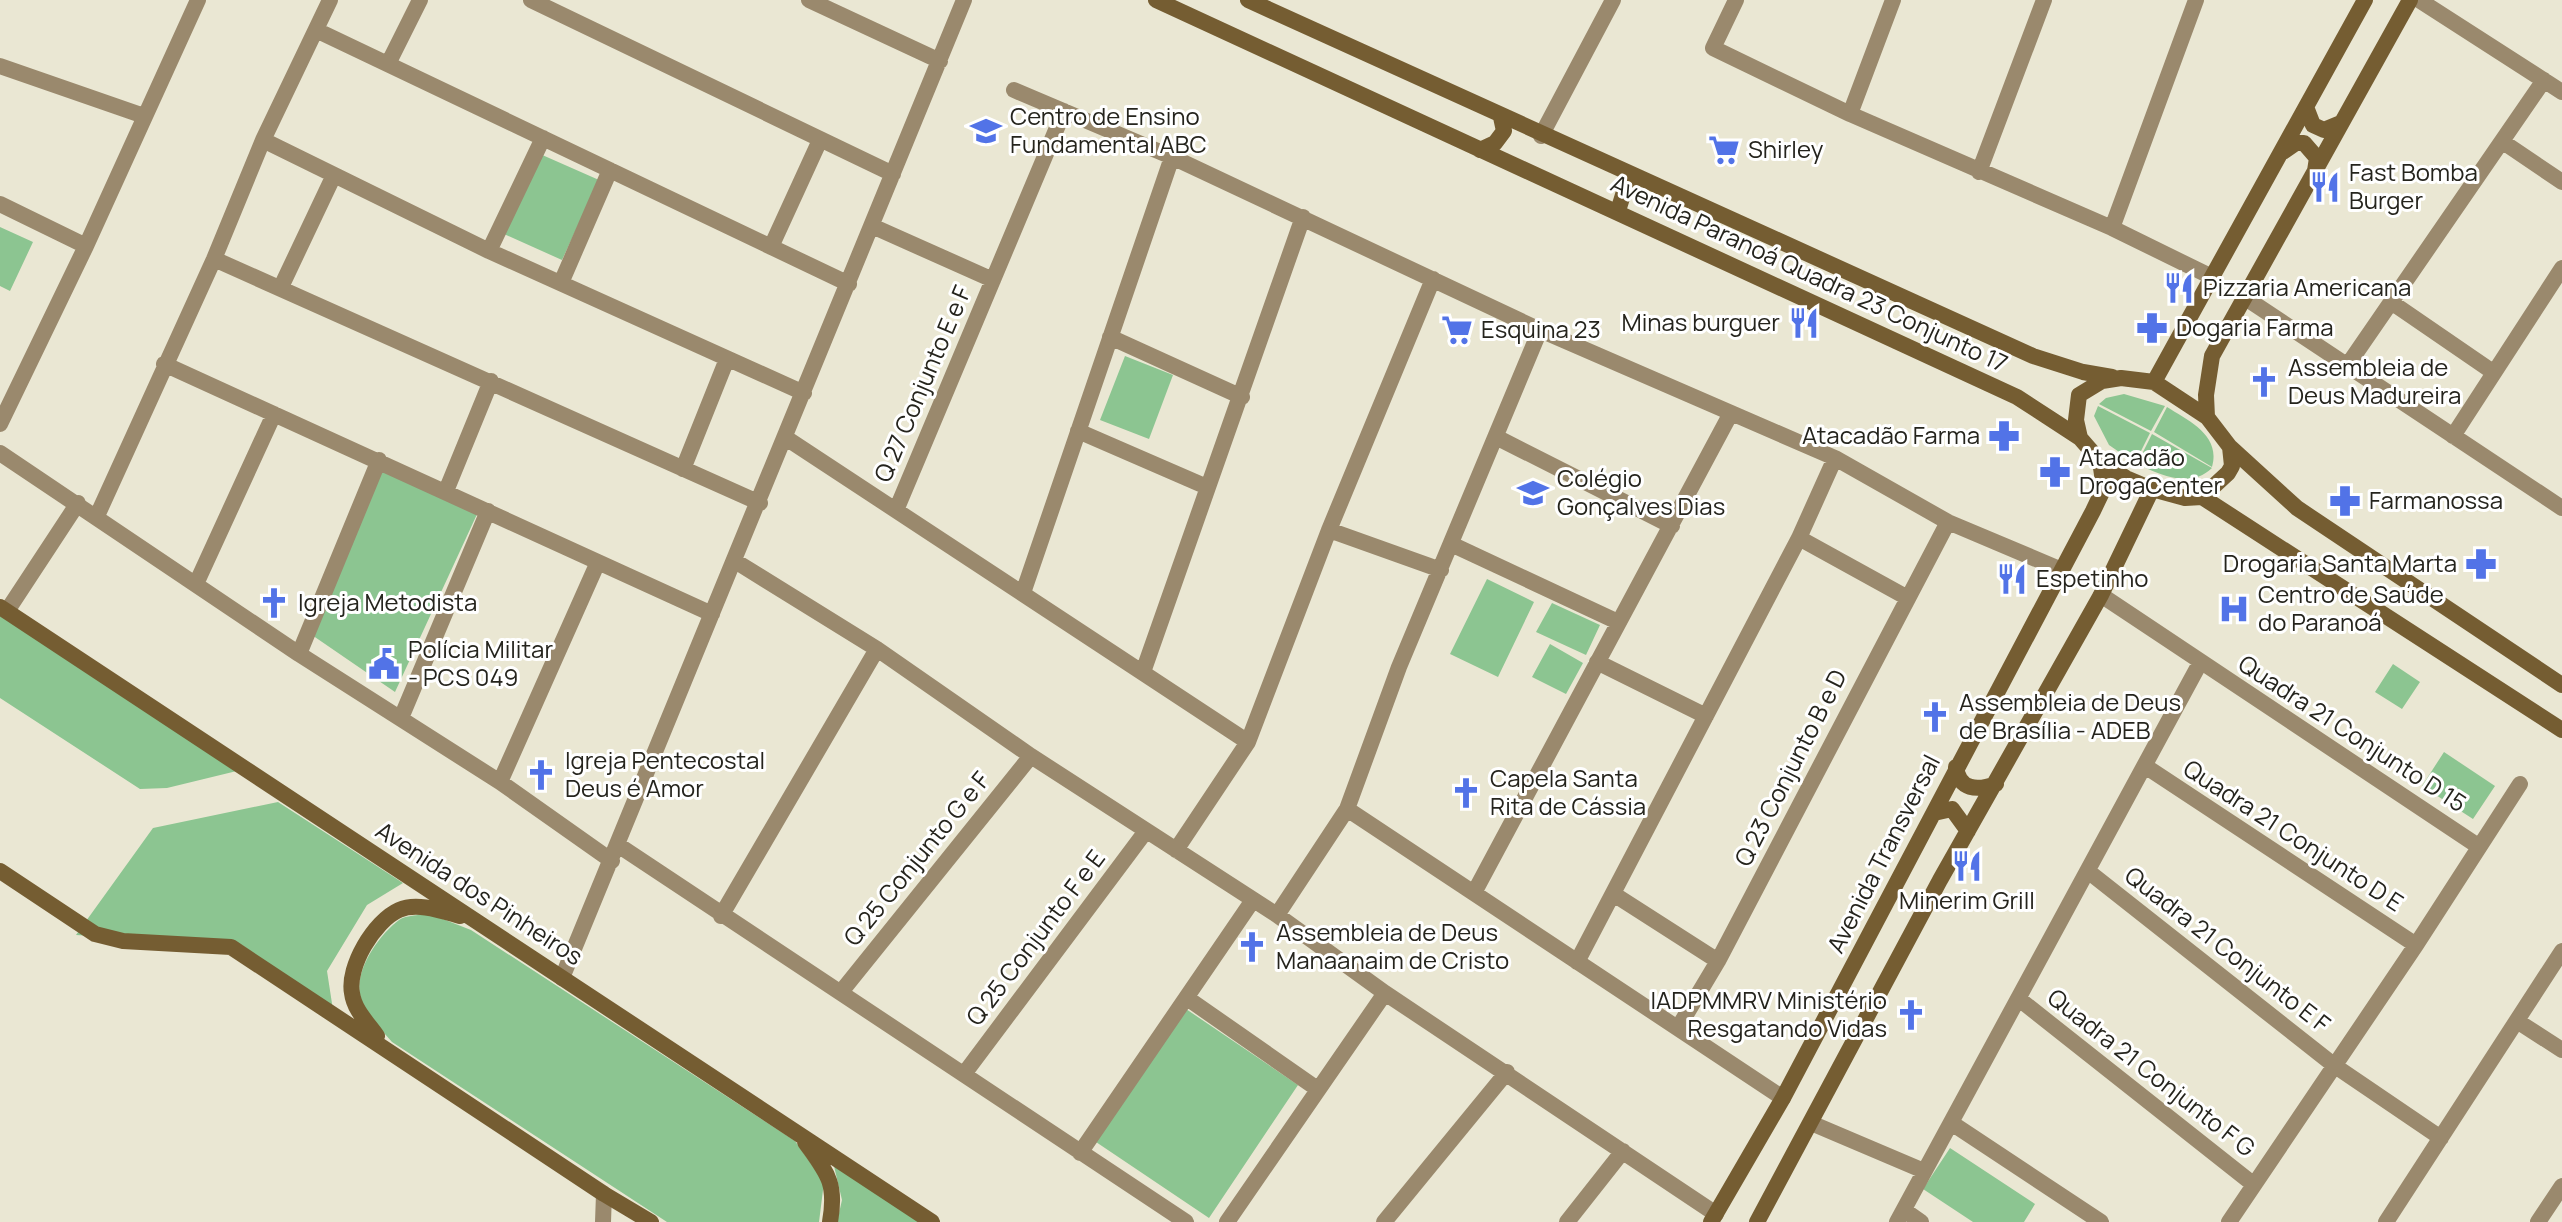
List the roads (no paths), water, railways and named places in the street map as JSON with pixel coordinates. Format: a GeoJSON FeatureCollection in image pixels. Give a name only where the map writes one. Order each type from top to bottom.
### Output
{"type":"FeatureCollection","features":[{"type":"Feature","properties":{"kind":"street"},"geometry":{"type":"LineString","coordinates":[[0,424],[86,246],[198,0]]}},
{"type":"Feature","properties":{"kind":"street"},"geometry":{"type":"LineString","coordinates":[[97,516],[214,259],[263,140],[330,0]]}},
{"type":"Feature","properties":{"kind":"street"},"geometry":{"type":"LineString","coordinates":[[388,64],[420,0]]}},
{"type":"Feature","properties":{"kind":"street"},"geometry":{"type":"LineString","coordinates":[[531,0],[893,174]]}},
{"type":"Feature","properties":{"kind":"street"},"geometry":{"type":"LineString","coordinates":[[809,0],[940,61]]}},
{"type":"Feature","properties":{"kind":"street"},"geometry":{"type":"LineString","coordinates":[[562,978],[760,503],[964,0]]}},
{"type":"Feature","properties":{"kind":"street","name":"Avenida Paranoá Quadra 23 Conjunto 17"},"geometry":{"type":"LineString","coordinates":[[1156,0],[1183,7],[1480,150],[2017,397],[2080,438]]}},
{"type":"Feature","properties":{"kind":"street"},"geometry":{"type":"LineString","coordinates":[[1248,0],[1541,136],[2033,356],[2083,372],[2154,382],[2207,417],[2230,447],[2297,508],[2559,683]]}},
{"type":"Feature","properties":{"kind":"street"},"geometry":{"type":"LineString","coordinates":[[1541,136],[1613,0]]}},
{"type":"Feature","properties":{"kind":"street"},"geometry":{"type":"LineString","coordinates":[[1736,0],[1713,48],[1850,114],[2112,228],[2214,278]]}},
{"type":"Feature","properties":{"kind":"street"},"geometry":{"type":"LineString","coordinates":[[1850,114],[1893,0]]}},
{"type":"Feature","properties":{"kind":"street"},"geometry":{"type":"LineString","coordinates":[[1979,172],[2044,0]]}},
{"type":"Feature","properties":{"kind":"street"},"geometry":{"type":"LineString","coordinates":[[2112,228],[2196,0]]}},
{"type":"Feature","properties":{"kind":"street"},"geometry":{"type":"LineString","coordinates":[[2154,382],[2365,0]]}},
{"type":"Feature","properties":{"kind":"street"},"geometry":{"type":"LineString","coordinates":[[2207,417],[2206,395],[2212,356],[2410,0]]}},
{"type":"Feature","properties":{"kind":"street"},"geometry":{"type":"LineString","coordinates":[[2419,0],[2562,92]]}},
{"type":"Feature","properties":{"kind":"street"},"geometry":{"type":"LineString","coordinates":[[316,30],[849,284]]}},
{"type":"Feature","properties":{"kind":"street"},"geometry":{"type":"LineString","coordinates":[[0,66],[144,116]]}},
{"type":"Feature","properties":{"kind":"street"},"geometry":{"type":"LineString","coordinates":[[2347,366],[2544,80]]}},
{"type":"Feature","properties":{"kind":"street"},"geometry":{"type":"LineString","coordinates":[[1014,90],[1172,157],[1540,330],[1835,458],[1948,522],[2062,570]]}},
{"type":"Feature","properties":{"kind":"street"},"geometry":{"type":"LineString","coordinates":[[2306,107],[2313,125],[2324,130],[2341,123]]}},
{"type":"Feature","properties":{"kind":"street","name":"Q 27 Conjunto E e F"},"geometry":{"type":"LineString","coordinates":[[897,508],[1064,111]]}},
{"type":"Feature","properties":{"kind":"street"},"geometry":{"type":"LineString","coordinates":[[1480,150],[1495,143],[1504,131],[1501,117]]}},
{"type":"Feature","properties":{"kind":"street"},"geometry":{"type":"LineString","coordinates":[[489,251],[543,138]]}},
{"type":"Feature","properties":{"kind":"street"},"geometry":{"type":"LineString","coordinates":[[263,140],[489,251],[804,393]]}},
{"type":"Feature","properties":{"kind":"street"},"geometry":{"type":"LineString","coordinates":[[771,247],[820,140]]}},
{"type":"Feature","properties":{"kind":"street"},"geometry":{"type":"LineString","coordinates":[[2503,142],[2562,182]]}},
{"type":"Feature","properties":{"kind":"street"},"geometry":{"type":"LineString","coordinates":[[2280,154],[2296,143],[2304,143],[2317,158],[2312,176]]}},
{"type":"Feature","properties":{"kind":"street"},"geometry":{"type":"LineString","coordinates":[[1023,593],[1172,157]]}},
{"type":"Feature","properties":{"kind":"street"},"geometry":{"type":"LineString","coordinates":[[561,283],[610,170]]}},
{"type":"Feature","properties":{"kind":"street"},"geometry":{"type":"LineString","coordinates":[[281,287],[334,175]]}},
{"type":"Feature","properties":{"kind":"street"},"geometry":{"type":"LineString","coordinates":[[1618,211],[1626,185],[1638,177]]}},
{"type":"Feature","properties":{"kind":"street"},"geometry":{"type":"LineString","coordinates":[[0,204],[86,246]]}},
{"type":"Feature","properties":{"kind":"street"},"geometry":{"type":"LineString","coordinates":[[1143,672],[1303,217]]}},
{"type":"Feature","properties":{"kind":"street"},"geometry":{"type":"LineString","coordinates":[[872,226],[993,280]]}},
{"type":"Feature","properties":{"kind":"street"},"geometry":{"type":"LineString","coordinates":[[214,259],[760,503]]}},
{"type":"Feature","properties":{"kind":"street"},"geometry":{"type":"LineString","coordinates":[[2453,436],[2562,268]]}},
{"type":"Feature","properties":{"kind":"street"},"geometry":{"type":"LineString","coordinates":[[1176,850],[1248,742],[1329,530],[1433,279]]}},
{"type":"Feature","properties":{"kind":"street"},"geometry":{"type":"LineString","coordinates":[[2243,298],[2557,504],[2562,486]]}},
{"type":"Feature","properties":{"kind":"street"},"geometry":{"type":"LineString","coordinates":[[2391,302],[2493,372]]}},
{"type":"Feature","properties":{"kind":"street"},"geometry":{"type":"LineString","coordinates":[[1277,915],[1347,809],[1399,667],[1540,330]]}},
{"type":"Feature","properties":{"kind":"street"},"geometry":{"type":"LineString","coordinates":[[1110,337],[1242,397]]}},
{"type":"Feature","properties":{"kind":"street"},"geometry":{"type":"LineString","coordinates":[[683,469],[727,359]]}},
{"type":"Feature","properties":{"kind":"street"},"geometry":{"type":"LineString","coordinates":[[164,364],[712,614]]}},
{"type":"Feature","properties":{"kind":"street"},"geometry":{"type":"LineString","coordinates":[[2121,378],[2102,381],[2079,395],[2076,420],[2080,438],[2100,461],[2126,478],[2152,489],[2185,498],[2202,497],[2562,730]]}},
{"type":"Feature","properties":{"kind":"street"},"geometry":{"type":"LineString","coordinates":[[446,491],[491,381]]}},
{"type":"Feature","properties":{"kind":"street"},"geometry":{"type":"LineString","coordinates":[[1475,891],[1731,413]]}},
{"type":"Feature","properties":{"kind":"street"},"geometry":{"type":"LineString","coordinates":[[196,584],[274,414]]}},
{"type":"Feature","properties":{"kind":"street"},"geometry":{"type":"LineString","coordinates":[[1078,431],[1207,487]]}},
{"type":"Feature","properties":{"kind":"street"},"geometry":{"type":"LineString","coordinates":[[1496,437],[1672,526]]}},
{"type":"Feature","properties":{"kind":"street"},"geometry":{"type":"LineString","coordinates":[[786,438],[897,508],[1248,742]]}},
{"type":"Feature","properties":{"kind":"street"},"geometry":{"type":"LineString","coordinates":[[2202,497],[2232,466],[2230,447]]}},
{"type":"Feature","properties":{"kind":"street"},"geometry":{"type":"LineString","coordinates":[[0,453],[299,654],[841,992],[1080,1153],[1162,1216],[1186,1222]]}},
{"type":"Feature","properties":{"kind":"street"},"geometry":{"type":"LineString","coordinates":[[1577,962],[1615,895],[1799,538],[1835,458]]}},
{"type":"Feature","properties":{"kind":"street"},"geometry":{"type":"LineString","coordinates":[[299,654],[379,460]]}},
{"type":"Feature","properties":{"kind":"street","name":"Avenida Transversal"},"geometry":{"type":"LineString","coordinates":[[1713,1218],[1783,1098],[2104,488],[2100,461]]}},
{"type":"Feature","properties":{"kind":"street"},"geometry":{"type":"LineString","coordinates":[[1757,1222],[1968,831],[2101,595],[2152,489]]}},
{"type":"Feature","properties":{"kind":"street"},"geometry":{"type":"LineString","coordinates":[[4,609],[78,503]]}},
{"type":"Feature","properties":{"kind":"street"},"geometry":{"type":"LineString","coordinates":[[401,718],[488,511]]}},
{"type":"Feature","properties":{"kind":"street","name":"Q 23 Conjunto B e D"},"geometry":{"type":"LineString","coordinates":[[1678,1028],[1718,961],[1948,522]]}},
{"type":"Feature","properties":{"kind":"street"},"geometry":{"type":"LineString","coordinates":[[1329,530],[1441,570]]}},
{"type":"Feature","properties":{"kind":"street"},"geometry":{"type":"LineString","coordinates":[[1799,538],[1906,597]]}},
{"type":"Feature","properties":{"kind":"street"},"geometry":{"type":"LineString","coordinates":[[1451,544],[1618,622]]}},
{"type":"Feature","properties":{"kind":"street"},"geometry":{"type":"LineString","coordinates":[[735,561],[877,649],[1031,756],[1277,915],[1385,993],[1623,1151],[1713,1218]]}},
{"type":"Feature","properties":{"kind":"street"},"geometry":{"type":"LineString","coordinates":[[500,782],[598,562]]}},
{"type":"Feature","properties":{"kind":"street","name":"Quadra 21 Conjunto D 15"},"geometry":{"type":"LineString","coordinates":[[2101,595],[2478,846]]}},
{"type":"Feature","properties":{"kind":"street","name":"Avenida dos Pinheiros"},"geometry":{"type":"LineString","coordinates":[[4,609],[932,1222]]}},
{"type":"Feature","properties":{"kind":"street"},"geometry":{"type":"LineString","coordinates":[[721,916],[877,649]]}},
{"type":"Feature","properties":{"kind":"street"},"geometry":{"type":"LineString","coordinates":[[1597,662],[1706,716]]}},
{"type":"Feature","properties":{"kind":"street"},"geometry":{"type":"LineString","coordinates":[[1921,1222],[1901,1216],[2200,663]]}},
{"type":"Feature","properties":{"kind":"street","name":"Q 25 Conjunto G e F"},"geometry":{"type":"LineString","coordinates":[[841,992],[1031,756]]}},
{"type":"Feature","properties":{"kind":"street","name":"Quadra 21 Conjunto D E"},"geometry":{"type":"LineString","coordinates":[[2145,766],[2416,945]]}},
{"type":"Feature","properties":{"kind":"street"},"geometry":{"type":"LineString","coordinates":[[1956,767],[1957,778],[1966,786],[1978,790],[1996,784]]}},
{"type":"Feature","properties":{"kind":"street"},"geometry":{"type":"LineString","coordinates":[[2229,1222],[2416,945],[2520,784]]}},
{"type":"Feature","properties":{"kind":"street"},"geometry":{"type":"LineString","coordinates":[[1347,809],[1783,1098]]}},
{"type":"Feature","properties":{"kind":"street"},"geometry":{"type":"LineString","coordinates":[[1934,813],[1952,809],[1968,831]]}},
{"type":"Feature","properties":{"kind":"street","name":"Q 25 Conjunto F e E"},"geometry":{"type":"LineString","coordinates":[[964,1074],[1146,831]]}},
{"type":"Feature","properties":{"kind":"street"},"geometry":{"type":"LineString","coordinates":[[0,871],[95,934],[123,941],[231,947],[651,1222]]}},
{"type":"Feature","properties":{"kind":"street","name":"Quadra 21 Conjunto E F"},"geometry":{"type":"LineString","coordinates":[[2089,872],[2335,1066],[2441,1138]]}},
{"type":"Feature","properties":{"kind":"street"},"geometry":{"type":"LineString","coordinates":[[1615,895],[1718,961]]}},
{"type":"Feature","properties":{"kind":"street"},"geometry":{"type":"LineString","coordinates":[[1080,1153],[1253,900]]}},
{"type":"Feature","properties":{"kind":"street"},"geometry":{"type":"LineString","coordinates":[[385,1047],[359,1012],[351,992],[357,957],[367,940],[399,910],[428,907],[476,921]]}},
{"type":"Feature","properties":{"kind":"street"},"geometry":{"type":"LineString","coordinates":[[2386,1222],[2562,951]]}},
{"type":"Feature","properties":{"kind":"street"},"geometry":{"type":"LineString","coordinates":[[1227,1222],[1316,1088],[1385,993]]}},
{"type":"Feature","properties":{"kind":"street"},"geometry":{"type":"LineString","coordinates":[[1187,998],[1316,1088]]}},
{"type":"Feature","properties":{"kind":"street","name":"Quadra 21 Conjunto F G"},"geometry":{"type":"LineString","coordinates":[[2019,999],[2253,1184]]}},
{"type":"Feature","properties":{"kind":"street"},"geometry":{"type":"LineString","coordinates":[[2517,1021],[2562,1050]]}},
{"type":"Feature","properties":{"kind":"street"},"geometry":{"type":"LineString","coordinates":[[1384,1222],[1507,1072]]}},
{"type":"Feature","properties":{"kind":"street"},"geometry":{"type":"LineString","coordinates":[[1811,1123],[1924,1171]]}},
{"type":"Feature","properties":{"kind":"street"},"geometry":{"type":"LineString","coordinates":[[1953,1124],[2090,1219]]}},
{"type":"Feature","properties":{"kind":"street"},"geometry":{"type":"LineString","coordinates":[[799,1134],[831,1179],[834,1199],[830,1222]]}},
{"type":"Feature","properties":{"kind":"street"},"geometry":{"type":"LineString","coordinates":[[1567,1222],[1623,1151]]}},
{"type":"Feature","properties":{"kind":"street"},"geometry":{"type":"LineString","coordinates":[[2538,1222],[2562,1186]]}},
{"type":"Feature","properties":{"kind":"street"},"geometry":{"type":"LineString","coordinates":[[603,1222],[604,1194]]}},
{"type":"Feature","properties":{"kind":"place","name":"Centro de Ensino Fundamental ABC"},"geometry":{"type":"Point","coordinates":[986,131]}},
{"type":"Feature","properties":{"kind":"place","name":"Shirley"},"geometry":{"type":"Point","coordinates":[1724,150]}},
{"type":"Feature","properties":{"kind":"place","name":"Fast Bomba Burger"},"geometry":{"type":"Point","coordinates":[2325,187]}},
{"type":"Feature","properties":{"kind":"place","name":"Pizzaria Americana"},"geometry":{"type":"Point","coordinates":[2179,288]}},
{"type":"Feature","properties":{"kind":"place","name":"Minas burguer"},"geometry":{"type":"Point","coordinates":[1804,323]}},
{"type":"Feature","properties":{"kind":"place","name":"Dogaria Farma"},"geometry":{"type":"Point","coordinates":[2152,328]}},
{"type":"Feature","properties":{"kind":"place","name":"Esquina 23"},"geometry":{"type":"Point","coordinates":[1457,330]}},
{"type":"Feature","properties":{"kind":"place","name":"Assembleia de Deus Madureira"},"geometry":{"type":"Point","coordinates":[2264,382]}},
{"type":"Feature","properties":{"kind":"place","name":"Atacadão Farma"},"geometry":{"type":"Point","coordinates":[2004,436]}},
{"type":"Feature","properties":{"kind":"place","name":"Atacadão DrogaCenter"},"geometry":{"type":"Point","coordinates":[2055,472]}},
{"type":"Feature","properties":{"kind":"place","name":"Colégio Gonçalves Dias"},"geometry":{"type":"Point","coordinates":[1533,493]}},
{"type":"Feature","properties":{"kind":"place","name":"Farmanossa"},"geometry":{"type":"Point","coordinates":[2345,501]}},
{"type":"Feature","properties":{"kind":"place","name":"Drogaria Santa Marta"},"geometry":{"type":"Point","coordinates":[2481,564]}},
{"type":"Feature","properties":{"kind":"place","name":"Espetinho"},"geometry":{"type":"Point","coordinates":[2012,579]}},
{"type":"Feature","properties":{"kind":"place","name":"Igreja Metodista"},"geometry":{"type":"Point","coordinates":[274,603]}},
{"type":"Feature","properties":{"kind":"place","name":"Centro de Saúde do Paranoá"},"geometry":{"type":"Point","coordinates":[2234,609]}},
{"type":"Feature","properties":{"kind":"place","name":"Polícia Militar - PCS 049"},"geometry":{"type":"Point","coordinates":[384,664]}},
{"type":"Feature","properties":{"kind":"place","name":"Assembleia de Deus de Brasília - ADEB"},"geometry":{"type":"Point","coordinates":[1935,717]}},
{"type":"Feature","properties":{"kind":"place","name":"Igreja Pentecostal Deus é Amor"},"geometry":{"type":"Point","coordinates":[541,775]}},
{"type":"Feature","properties":{"kind":"place","name":"Capela Santa Rita de Cássia"},"geometry":{"type":"Point","coordinates":[1466,793]}},
{"type":"Feature","properties":{"kind":"place","name":"Minerim Grill"},"geometry":{"type":"Point","coordinates":[1967,866]}},
{"type":"Feature","properties":{"kind":"place","name":"Assembleia de Deus Manaanaim de Cristo"},"geometry":{"type":"Point","coordinates":[1252,947]}},
{"type":"Feature","properties":{"kind":"place","name":"IADPMMRV Ministério Resgatando Vidas"},"geometry":{"type":"Point","coordinates":[1911,1015]}}]}
